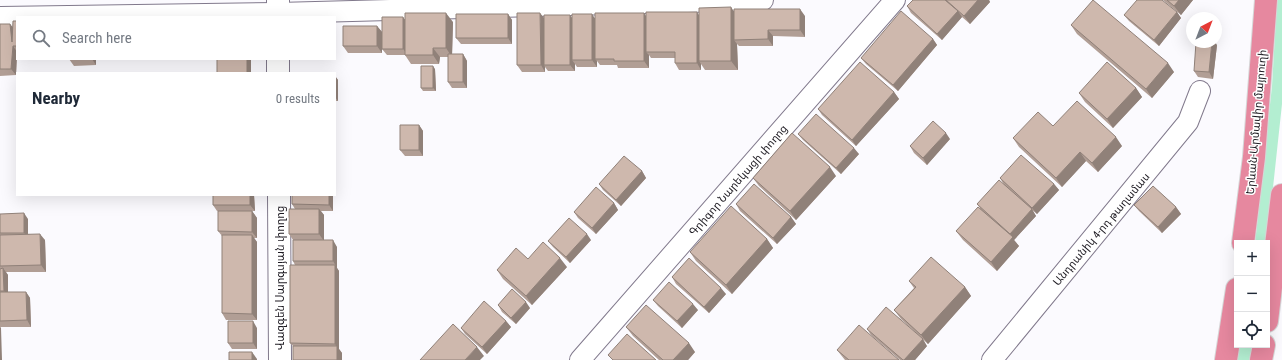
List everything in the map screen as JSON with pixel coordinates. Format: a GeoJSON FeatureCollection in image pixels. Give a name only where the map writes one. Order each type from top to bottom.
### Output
{"type":"FeatureCollection","features":[{"type":"Feature","properties":{"kind":"highway","name":"Երևան-Արմավիր մայրուղի"},"geometry":{"type":"LineString","coordinates":[[1243,240],[1254,157],[1266,0]]}},
{"type":"Feature","properties":{"kind":"highway"},"geometry":{"type":"LineString","coordinates":[[1268,312],[1282,195]]}},
{"type":"Feature","properties":{"kind":"highway"},"geometry":{"type":"LineString","coordinates":[[1226,360],[1234,308]]}},
{"type":"Feature","properties":{"kind":"highway"},"geometry":{"type":"LineString","coordinates":[[1261,360],[1263,348]]}},
{"type":"Feature","properties":{"kind":"street"},"geometry":{"type":"LineString","coordinates":[[40,16],[763,0]]}},
{"type":"Feature","properties":{"kind":"street","name":"Գրիգոր Նարեկացի փողոց"},"geometry":{"type":"LineString","coordinates":[[580,360],[895,0]]}},
{"type":"Feature","properties":{"kind":"street"},"geometry":{"type":"LineString","coordinates":[[0,17],[16,17]]}},
{"type":"Feature","properties":{"kind":"street"},"geometry":{"type":"LineString","coordinates":[[278,60],[278,72]]}},
{"type":"Feature","properties":{"kind":"street","name":"Անդրանիկ 4-րդ թաղամաս"},"geometry":{"type":"LineString","coordinates":[[992,360],[1188,122],[1200,91]]}},
{"type":"Feature","properties":{"kind":"street","name":"Վազգեն Սարգսյան փողոց"},"geometry":{"type":"LineString","coordinates":[[279,196],[280,360]]}},
{"type":"Feature","properties":{"kind":"green space"},"geometry":{"type":"Polygon","coordinates":[[[1277,0],[1282,0],[1282,104],[1267,240],[1255,240],[1272,86],[1277,0]]]}},
{"type":"Feature","properties":{"kind":"green space"},"geometry":{"type":"Polygon","coordinates":[[[1239,348],[1252,348],[1250,360],[1237,360],[1239,348]]]}},
{"type":"Feature","properties":{"kind":"building"},"geometry":{"type":"Polygon","coordinates":[[[913,0],[945,0],[958,11],[937,34],[907,6],[913,0]]]}},
{"type":"Feature","properties":{"kind":"building"},"geometry":{"type":"Polygon","coordinates":[[[946,0],[978,0],[964,16],[946,0]]]}},
{"type":"Feature","properties":{"kind":"building"},"geometry":{"type":"Polygon","coordinates":[[[1093,0],[1168,63],[1146,89],[1071,25],[1093,0]]]}},
{"type":"Feature","properties":{"kind":"building"},"geometry":{"type":"Polygon","coordinates":[[[1137,0],[1162,0],[1177,12],[1154,40],[1124,15],[1137,0]]]}},
{"type":"Feature","properties":{"kind":"building"},"geometry":{"type":"Polygon","coordinates":[[[1167,0],[1179,0],[1174,6],[1167,0]]]}},
{"type":"Feature","properties":{"kind":"building"},"geometry":{"type":"Polygon","coordinates":[[[731,7],[731,61],[699,61],[699,8],[731,7]]]}},
{"type":"Feature","properties":{"kind":"building"},"geometry":{"type":"Polygon","coordinates":[[[734,9],[800,9],[800,30],[768,30],[768,39],[734,40],[734,9]]]}},
{"type":"Feature","properties":{"kind":"building"},"geometry":{"type":"Polygon","coordinates":[[[901,11],[933,39],[893,85],[861,58],[901,11]]]}},
{"type":"Feature","properties":{"kind":"building"},"geometry":{"type":"Polygon","coordinates":[[[646,12],[697,12],[697,63],[675,63],[675,52],[646,52],[646,12]]]}},
{"type":"Feature","properties":{"kind":"building"},"geometry":{"type":"Polygon","coordinates":[[[405,13],[446,13],[446,48],[433,48],[433,55],[405,55],[405,13]]]}},
{"type":"Feature","properties":{"kind":"building"},"geometry":{"type":"Polygon","coordinates":[[[517,13],[540,13],[541,65],[517,65],[517,13]]]}},
{"type":"Feature","properties":{"kind":"building"},"geometry":{"type":"Polygon","coordinates":[[[595,13],[644,13],[644,61],[614,61],[614,59],[595,59],[595,13]]]}},
{"type":"Feature","properties":{"kind":"building"},"geometry":{"type":"Polygon","coordinates":[[[456,14],[508,14],[508,38],[456,38],[456,14]]]}},
{"type":"Feature","properties":{"kind":"building"},"geometry":{"type":"Polygon","coordinates":[[[572,14],[592,14],[592,60],[572,60],[572,14]]]}},
{"type":"Feature","properties":{"kind":"building"},"geometry":{"type":"Polygon","coordinates":[[[544,15],[570,15],[570,65],[544,65],[544,15]]]}},
{"type":"Feature","properties":{"kind":"building"},"geometry":{"type":"Polygon","coordinates":[[[382,17],[403,17],[403,49],[382,49],[382,17]]]}},
{"type":"Feature","properties":{"kind":"building"},"geometry":{"type":"Polygon","coordinates":[[[13,21],[16,21],[16,46],[13,46],[11,69],[0,69],[0,24],[10,24],[12,42],[13,21]]]}},
{"type":"Feature","properties":{"kind":"building"},"geometry":{"type":"Polygon","coordinates":[[[343,26],[377,26],[377,46],[343,46],[343,26]]]}},
{"type":"Feature","properties":{"kind":"building"},"geometry":{"type":"Polygon","coordinates":[[[1196,48],[1211,48],[1209,72],[1194,71],[1196,48]]]}},
{"type":"Feature","properties":{"kind":"building"},"geometry":{"type":"Polygon","coordinates":[[[448,54],[463,54],[463,82],[448,82],[448,54]]]}},
{"type":"Feature","properties":{"kind":"building"},"geometry":{"type":"Polygon","coordinates":[[[217,60],[247,60],[247,72],[217,72],[217,60]]]}},
{"type":"Feature","properties":{"kind":"building"},"geometry":{"type":"Polygon","coordinates":[[[860,62],[894,92],[852,140],[818,109],[860,62]]]}},
{"type":"Feature","properties":{"kind":"building"},"geometry":{"type":"Polygon","coordinates":[[[1107,62],[1136,88],[1107,119],[1079,93],[1107,62]]]}},
{"type":"Feature","properties":{"kind":"building"},"geometry":{"type":"Polygon","coordinates":[[[421,66],[433,66],[433,88],[421,88],[421,66]]]}},
{"type":"Feature","properties":{"kind":"building"},"geometry":{"type":"Polygon","coordinates":[[[1077,101],[1116,137],[1092,163],[1080,152],[1056,178],[1013,138],[1038,112],[1053,126],[1077,101]]]}},
{"type":"Feature","properties":{"kind":"building"},"geometry":{"type":"Polygon","coordinates":[[[816,114],[854,148],[836,168],[798,134],[816,114]]]}},
{"type":"Feature","properties":{"kind":"building"},"geometry":{"type":"Polygon","coordinates":[[[933,121],[946,133],[923,158],[910,146],[933,121]]]}},
{"type":"Feature","properties":{"kind":"building"},"geometry":{"type":"Polygon","coordinates":[[[400,125],[419,125],[419,150],[400,150],[400,125]]]}},
{"type":"Feature","properties":{"kind":"building"},"geometry":{"type":"Polygon","coordinates":[[[792,133],[830,167],[790,211],[753,178],[792,133]]]}},
{"type":"Feature","properties":{"kind":"building"},"geometry":{"type":"Polygon","coordinates":[[[1021,155],[1054,184],[1032,208],[1000,178],[1021,155]]]}},
{"type":"Feature","properties":{"kind":"building"},"geometry":{"type":"Polygon","coordinates":[[[624,156],[642,171],[616,200],[599,184],[624,156]]]}},
{"type":"Feature","properties":{"kind":"building"},"geometry":{"type":"Polygon","coordinates":[[[999,180],[1032,209],[1010,234],[977,204],[999,180]]]}},
{"type":"Feature","properties":{"kind":"building"},"geometry":{"type":"Polygon","coordinates":[[[754,184],[791,217],[773,238],[736,204],[754,184]]]}},
{"type":"Feature","properties":{"kind":"building"},"geometry":{"type":"Polygon","coordinates":[[[1153,186],[1176,207],[1158,227],[1134,205],[1153,186]]]}},
{"type":"Feature","properties":{"kind":"building"},"geometry":{"type":"Polygon","coordinates":[[[596,187],[614,203],[592,228],[574,212],[596,187]]]}},
{"type":"Feature","properties":{"kind":"building"},"geometry":{"type":"Polygon","coordinates":[[[213,196],[250,196],[250,205],[213,205],[213,196]]]}},
{"type":"Feature","properties":{"kind":"building"},"geometry":{"type":"Polygon","coordinates":[[[292,196],[329,196],[329,205],[292,204],[292,196]]]}},
{"type":"Feature","properties":{"kind":"building"},"geometry":{"type":"Polygon","coordinates":[[[731,206],[767,239],[726,285],[690,252],[731,206]]]}},
{"type":"Feature","properties":{"kind":"building"},"geometry":{"type":"Polygon","coordinates":[[[978,207],[1013,237],[991,262],[956,231],[978,207]]]}},
{"type":"Feature","properties":{"kind":"building"},"geometry":{"type":"Polygon","coordinates":[[[289,209],[319,209],[319,234],[289,234],[289,209]]]}},
{"type":"Feature","properties":{"kind":"building"},"geometry":{"type":"Polygon","coordinates":[[[218,211],[252,211],[252,232],[218,231],[218,211]]]}},
{"type":"Feature","properties":{"kind":"building"},"geometry":{"type":"Polygon","coordinates":[[[24,213],[24,233],[0,233],[0,214],[24,213]]]}},
{"type":"Feature","properties":{"kind":"building"},"geometry":{"type":"Polygon","coordinates":[[[569,218],[587,234],[566,257],[548,241],[569,218]]]}},
{"type":"Feature","properties":{"kind":"building"},"geometry":{"type":"Polygon","coordinates":[[[40,234],[41,265],[0,266],[0,235],[40,234]]]}},
{"type":"Feature","properties":{"kind":"building"},"geometry":{"type":"Polygon","coordinates":[[[222,235],[252,235],[252,314],[222,313],[222,235]]]}},
{"type":"Feature","properties":{"kind":"building"},"geometry":{"type":"Polygon","coordinates":[[[293,240],[333,240],[333,261],[293,261],[293,240]]]}},
{"type":"Feature","properties":{"kind":"building"},"geometry":{"type":"Polygon","coordinates":[[[543,242],[560,258],[526,296],[497,270],[516,248],[528,259],[543,242]]]}},
{"type":"Feature","properties":{"kind":"building"},"geometry":{"type":"Polygon","coordinates":[[[931,257],[965,287],[921,335],[894,310],[916,287],[909,281],[931,257]]]}},
{"type":"Feature","properties":{"kind":"building"},"geometry":{"type":"Polygon","coordinates":[[[689,258],[721,288],[704,307],[672,277],[689,258]]]}},
{"type":"Feature","properties":{"kind":"building"},"geometry":{"type":"Polygon","coordinates":[[[290,265],[335,265],[335,344],[290,343],[290,265]]]}},
{"type":"Feature","properties":{"kind":"building"},"geometry":{"type":"Polygon","coordinates":[[[3,268],[4,291],[0,291],[0,269],[3,268]]]}},
{"type":"Feature","properties":{"kind":"building"},"geometry":{"type":"Polygon","coordinates":[[[669,282],[693,304],[677,321],[653,300],[669,282]]]}},
{"type":"Feature","properties":{"kind":"building"},"geometry":{"type":"Polygon","coordinates":[[[512,289],[526,302],[511,318],[498,305],[512,289]]]}},
{"type":"Feature","properties":{"kind":"building"},"geometry":{"type":"Polygon","coordinates":[[[0,292],[26,292],[27,320],[0,321],[0,292]]]}},
{"type":"Feature","properties":{"kind":"building"},"geometry":{"type":"Polygon","coordinates":[[[484,301],[506,321],[482,347],[461,328],[484,301]]]}},
{"type":"Feature","properties":{"kind":"building"},"geometry":{"type":"Polygon","coordinates":[[[646,305],[689,343],[673,360],[663,360],[626,327],[646,305]]]}},
{"type":"Feature","properties":{"kind":"building"},"geometry":{"type":"Polygon","coordinates":[[[886,307],[923,339],[904,360],[867,329],[886,307]]]}},
{"type":"Feature","properties":{"kind":"building"},"geometry":{"type":"Polygon","coordinates":[[[228,321],[253,321],[253,343],[228,343],[228,321]]]}},
{"type":"Feature","properties":{"kind":"building"},"geometry":{"type":"Polygon","coordinates":[[[453,324],[477,347],[465,360],[420,360],[453,324]]]}},
{"type":"Feature","properties":{"kind":"building"},"geometry":{"type":"Polygon","coordinates":[[[859,325],[899,360],[849,360],[837,350],[859,325]]]}},
{"type":"Feature","properties":{"kind":"building"},"geometry":{"type":"Polygon","coordinates":[[[627,334],[656,360],[613,360],[608,355],[627,334]]]}},
{"type":"Feature","properties":{"kind":"building"},"geometry":{"type":"Polygon","coordinates":[[[293,346],[337,346],[337,360],[293,360],[293,346]]]}},
{"type":"Feature","properties":{"kind":"building"},"geometry":{"type":"Polygon","coordinates":[[[229,352],[252,352],[252,360],[229,360],[229,352]]]}}]}
